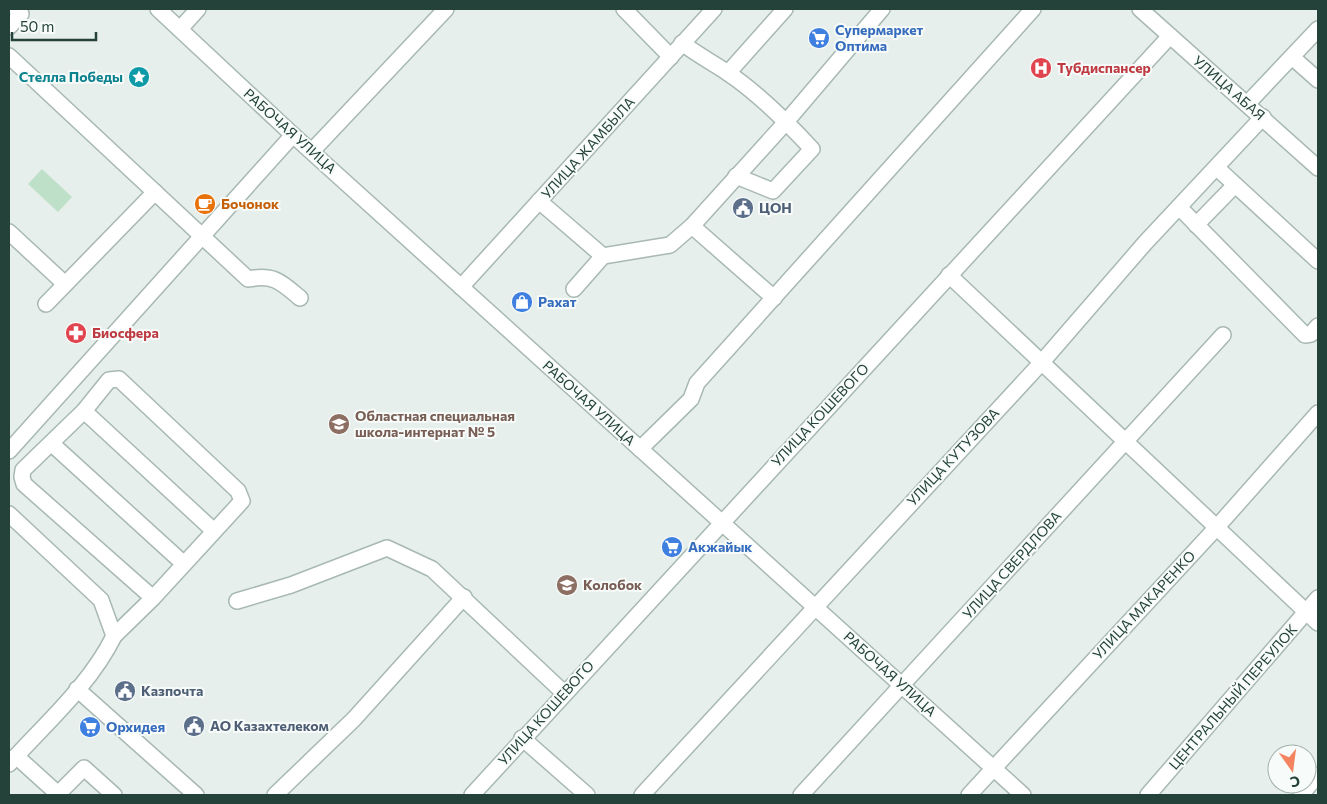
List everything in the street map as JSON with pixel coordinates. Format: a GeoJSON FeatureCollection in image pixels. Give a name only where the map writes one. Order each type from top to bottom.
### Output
{"type":"FeatureCollection","features":[{"type":"Feature","properties":{"kind":"street"},"geometry":{"type":"LineString","coordinates":[[9,27],[21,14],[16,9]]}},
{"type":"Feature","properties":{"kind":"street","name":"РАБОЧАЯ УЛИЦА"},"geometry":{"type":"LineString","coordinates":[[158,9],[294,136],[814,607],[903,684],[1023,795]]}},
{"type":"Feature","properties":{"kind":"street"},"geometry":{"type":"LineString","coordinates":[[180,29],[198,9]]}},
{"type":"Feature","properties":{"kind":"street"},"geometry":{"type":"LineString","coordinates":[[312,151],[446,9]]}},
{"type":"Feature","properties":{"kind":"street"},"geometry":{"type":"LineString","coordinates":[[624,9],[670,57]]}},
{"type":"Feature","properties":{"kind":"street","name":"УЛИЦА ЖАМБЫЛА"},"geometry":{"type":"LineString","coordinates":[[461,287],[714,9]]}},
{"type":"Feature","properties":{"kind":"street"},"geometry":{"type":"LineString","coordinates":[[728,73],[785,9]]}},
{"type":"Feature","properties":{"kind":"street"},"geometry":{"type":"LineString","coordinates":[[574,289],[603,256],[670,245],[692,226],[786,122],[882,9]]}},
{"type":"Feature","properties":{"kind":"street"},"geometry":{"type":"LineString","coordinates":[[640,449],[691,399],[697,383],[1033,9]]}},
{"type":"Feature","properties":{"kind":"street","name":"УЛИЦА АБАЯ"},"geometry":{"type":"LineString","coordinates":[[1140,9],[1318,168]]}},
{"type":"Feature","properties":{"kind":"street"},"geometry":{"type":"LineString","coordinates":[[1247,104],[1318,30]]}},
{"type":"Feature","properties":{"kind":"street","name":"УЛИЦА КОШЕВОГО"},"geometry":{"type":"LineString","coordinates":[[472,795],[522,738],[1170,36]]}},
{"type":"Feature","properties":{"kind":"street"},"geometry":{"type":"LineString","coordinates":[[682,44],[705,61],[728,73],[786,122],[812,149],[773,191],[736,176]]}},
{"type":"Feature","properties":{"kind":"street"},"geometry":{"type":"LineString","coordinates":[[9,56],[248,279],[261,276],[278,279],[300,298]]}},
{"type":"Feature","properties":{"kind":"street"},"geometry":{"type":"LineString","coordinates":[[1292,57],[1318,80]]}},
{"type":"Feature","properties":{"kind":"street","name":"УЛИЦА КУТУЗОВА"},"geometry":{"type":"LineString","coordinates":[[642,795],[1042,362],[1145,243],[1217,168],[1262,117]]}},
{"type":"Feature","properties":{"kind":"street"},"geometry":{"type":"LineString","coordinates":[[9,450],[294,136]]}},
{"type":"Feature","properties":{"kind":"street"},"geometry":{"type":"LineString","coordinates":[[1217,168],[1318,261]]}},
{"type":"Feature","properties":{"kind":"street"},"geometry":{"type":"LineString","coordinates":[[1196,225],[1235,185]]}},
{"type":"Feature","properties":{"kind":"street"},"geometry":{"type":"LineString","coordinates":[[46,304],[155,192]]}},
{"type":"Feature","properties":{"kind":"street"},"geometry":{"type":"LineString","coordinates":[[539,201],[603,256]]}},
{"type":"Feature","properties":{"kind":"street"},"geometry":{"type":"LineString","coordinates":[[1179,207],[1305,335],[1311,334],[1318,326]]}},
{"type":"Feature","properties":{"kind":"street"},"geometry":{"type":"LineString","coordinates":[[692,226],[774,298]]}},
{"type":"Feature","properties":{"kind":"street"},"geometry":{"type":"LineString","coordinates":[[9,232],[65,284]]}},
{"type":"Feature","properties":{"kind":"street"},"geometry":{"type":"LineString","coordinates":[[949,276],[1318,623]]}},
{"type":"Feature","properties":{"kind":"street","name":"УЛИЦА СВЕРДЛОВА"},"geometry":{"type":"LineString","coordinates":[[801,795],[1223,335]]}},
{"type":"Feature","properties":{"kind":"street"},"geometry":{"type":"LineString","coordinates":[[114,795],[84,768],[58,795],[12,760],[77,689],[105,654],[114,636],[153,598],[242,501],[242,496],[119,379],[109,380],[84,411],[23,470],[22,477],[24,484],[153,598]]}},
{"type":"Feature","properties":{"kind":"street"},"geometry":{"type":"LineString","coordinates":[[46,409],[66,428]]}},
{"type":"Feature","properties":{"kind":"street"},"geometry":{"type":"LineString","coordinates":[[84,411],[214,531]]}},
{"type":"Feature","properties":{"kind":"street","name":"УЛИЦА МАКАРЕНКО"},"geometry":{"type":"LineString","coordinates":[[969,795],[1217,527],[1318,413]]}},
{"type":"Feature","properties":{"kind":"street"},"geometry":{"type":"LineString","coordinates":[[51,443],[184,564]]}},
{"type":"Feature","properties":{"kind":"street"},"geometry":{"type":"LineString","coordinates":[[9,514],[101,600],[114,636]]}},
{"type":"Feature","properties":{"kind":"street"},"geometry":{"type":"LineString","coordinates":[[237,601],[292,585],[387,548],[432,569],[464,597],[564,693]]}},
{"type":"Feature","properties":{"kind":"street"},"geometry":{"type":"LineString","coordinates":[[275,795],[354,719],[464,597]]}},
{"type":"Feature","properties":{"kind":"street","name":"ЦЕНТРАЛЬНЫЙ ПЕРЕУЛОК"},"geometry":{"type":"LineString","coordinates":[[1148,795],[1318,598]]}},
{"type":"Feature","properties":{"kind":"street"},"geometry":{"type":"LineString","coordinates":[[77,689],[196,795]]}},
{"type":"Feature","properties":{"kind":"street"},"geometry":{"type":"LineString","coordinates":[[522,738],[587,795]]}},
{"type":"Feature","properties":{"kind":"street"},"geometry":{"type":"LineString","coordinates":[[1301,795],[1318,775]]}},
{"type":"Feature","properties":{"kind":"green space"},"geometry":{"type":"Polygon","coordinates":[[[42,169],[72,197],[58,212],[28,184],[42,169]]]}},
{"type":"Feature","properties":{"kind":"place","name":"Супермаркет Оптима"},"geometry":{"type":"Point","coordinates":[819,38]}},
{"type":"Feature","properties":{"kind":"place","name":"Тубдиспансер"},"geometry":{"type":"Point","coordinates":[1041,68]}},
{"type":"Feature","properties":{"kind":"place","name":"Стелла Победы"},"geometry":{"type":"Point","coordinates":[139,77]}},
{"type":"Feature","properties":{"kind":"place","name":"Бочонок"},"geometry":{"type":"Point","coordinates":[205,204]}},
{"type":"Feature","properties":{"kind":"place","name":"ЦОН"},"geometry":{"type":"Point","coordinates":[743,208]}},
{"type":"Feature","properties":{"kind":"place","name":"Рахат"},"geometry":{"type":"Point","coordinates":[522,302]}},
{"type":"Feature","properties":{"kind":"place","name":"Биосфера"},"geometry":{"type":"Point","coordinates":[76,333]}},
{"type":"Feature","properties":{"kind":"place","name":"Областная специальная школа-интернат № 5"},"geometry":{"type":"Point","coordinates":[339,424]}},
{"type":"Feature","properties":{"kind":"place","name":"Акжайык"},"geometry":{"type":"Point","coordinates":[672,547]}},
{"type":"Feature","properties":{"kind":"place","name":"Колобок"},"geometry":{"type":"Point","coordinates":[567,585]}},
{"type":"Feature","properties":{"kind":"place","name":"Казпочта"},"geometry":{"type":"Point","coordinates":[125,691]}},
{"type":"Feature","properties":{"kind":"place","name":"АО Казахтелеком"},"geometry":{"type":"Point","coordinates":[194,726]}},
{"type":"Feature","properties":{"kind":"place","name":"Орхидея"},"geometry":{"type":"Point","coordinates":[90,727]}}]}
